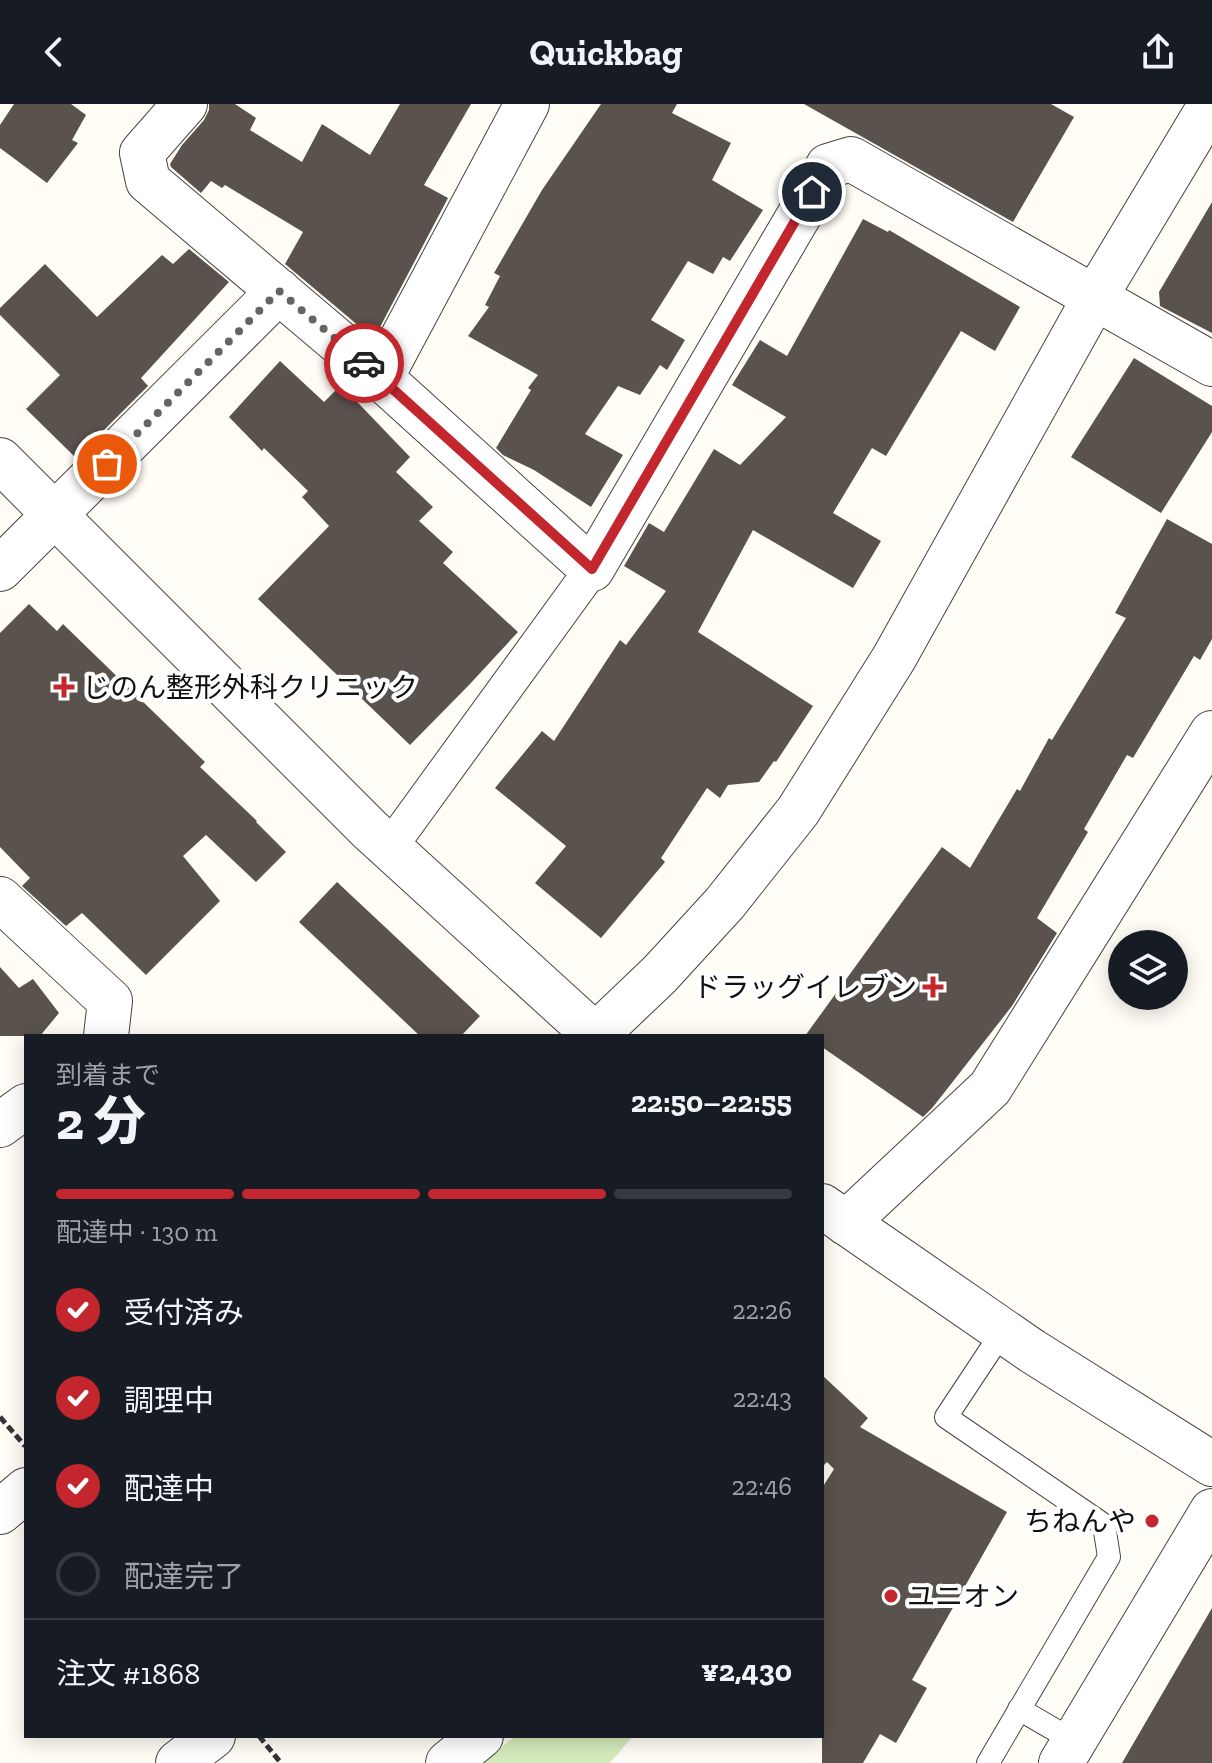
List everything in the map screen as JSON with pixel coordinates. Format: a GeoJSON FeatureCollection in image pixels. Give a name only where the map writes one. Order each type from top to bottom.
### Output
{"type":"FeatureCollection","features":[{"type":"Feature","properties":{"kind":"street"},"geometry":{"type":"LineString","coordinates":[[185,104],[142,153],[148,181],[381,378],[592,569]]}},
{"type":"Feature","properties":{"kind":"street"},"geometry":{"type":"LineString","coordinates":[[381,378],[527,104]]}},
{"type":"Feature","properties":{"kind":"street"},"geometry":{"type":"LineString","coordinates":[[598,1034],[660,974],[725,903],[798,811],[894,658],[1094,299],[1211,104]]}},
{"type":"Feature","properties":{"kind":"street"},"geometry":{"type":"LineString","coordinates":[[390,847],[592,569],[828,166],[851,159],[1212,364]]}},
{"type":"Feature","properties":{"kind":"street"},"geometry":{"type":"LineString","coordinates":[[0,569],[279,291]]}},
{"type":"Feature","properties":{"kind":"street"},"geometry":{"type":"LineString","coordinates":[[0,460],[390,847],[594,1034]]}},
{"type":"Feature","properties":{"kind":"street"},"geometry":{"type":"LineString","coordinates":[[1212,733],[990,1088],[834,1214],[1003,1331],[1212,1464]]}},
{"type":"Feature","properties":{"kind":"street"},"geometry":{"type":"LineString","coordinates":[[0,899],[110,1001],[106,1034]]}},
{"type":"Feature","properties":{"kind":"street"},"geometry":{"type":"LineString","coordinates":[[0,1125],[24,1107]]}},
{"type":"Feature","properties":{"kind":"street"},"geometry":{"type":"LineString","coordinates":[[1067,1752],[1212,1511]]}},
{"type":"Feature","properties":{"kind":"street"},"geometry":{"type":"LineString","coordinates":[[448,1763],[479,1738]]}},
{"type":"Feature","properties":{"kind":"lane"},"geometry":{"type":"LineString","coordinates":[[988,1763],[1109,1557],[1104,1525],[946,1417],[1003,1331]]}},
{"type":"Feature","properties":{"kind":"lane"},"geometry":{"type":"LineString","coordinates":[[1019,1709],[1067,1752]]}},
{"type":"Feature","properties":{"kind":"path"},"geometry":{"type":"LineString","coordinates":[[0,1417],[15,1489]]}},
{"type":"Feature","properties":{"kind":"path"},"geometry":{"type":"LineString","coordinates":[[261,1738],[281,1763]]}},
{"type":"Feature","properties":{"kind":"green space"},"geometry":{"type":"Polygon","coordinates":[[[513,1738],[631,1738],[610,1763],[483,1763],[513,1738]]]}},
{"type":"Feature","properties":{"kind":"building"},"geometry":{"type":"Polygon","coordinates":[[[14,104],[71,104],[86,115],[72,140],[78,143],[47,183],[0,148],[0,125],[14,104]]]}},
{"type":"Feature","properties":{"kind":"building"},"geometry":{"type":"Polygon","coordinates":[[[209,104],[235,104],[256,118],[250,130],[302,162],[322,124],[370,155],[400,104],[471,104],[424,185],[448,198],[379,329],[371,326],[366,332],[285,264],[303,232],[225,185],[222,188],[211,181],[201,193],[171,167],[182,145],[204,120],[209,104]]]}},
{"type":"Feature","properties":{"kind":"building"},"geometry":{"type":"Polygon","coordinates":[[[601,104],[677,104],[672,113],[731,143],[712,180],[763,210],[730,261],[723,257],[713,274],[688,261],[651,320],[685,340],[667,370],[660,365],[640,395],[618,386],[585,434],[623,455],[591,507],[496,448],[538,375],[468,336],[489,307],[485,305],[500,276],[494,273],[542,190],[601,104]]]}},
{"type":"Feature","properties":{"kind":"building"},"geometry":{"type":"Polygon","coordinates":[[[804,104],[1051,104],[1074,117],[1013,222],[804,104]]]}},
{"type":"Feature","properties":{"kind":"building"},"geometry":{"type":"Polygon","coordinates":[[[1212,202],[1212,333],[1160,306],[1159,292],[1212,202]]]}},
{"type":"Feature","properties":{"kind":"building"},"geometry":{"type":"Polygon","coordinates":[[[863,219],[889,230],[1020,307],[995,351],[961,331],[886,456],[872,448],[833,513],[881,541],[853,588],[753,530],[698,632],[813,706],[759,782],[728,785],[720,798],[707,788],[661,858],[665,862],[601,938],[535,883],[566,846],[495,788],[542,731],[554,741],[620,640],[626,645],[666,591],[624,566],[649,523],[664,532],[714,449],[740,465],[786,417],[732,385],[760,340],[787,356],[863,219]]]}},
{"type":"Feature","properties":{"kind":"building"},"geometry":{"type":"Polygon","coordinates":[[[189,249],[229,282],[141,378],[148,386],[76,458],[26,409],[60,375],[0,315],[0,308],[45,264],[97,317],[162,255],[173,264],[189,249]]]}},
{"type":"Feature","properties":{"kind":"building"},"geometry":{"type":"Polygon","coordinates":[[[1134,358],[1212,406],[1212,432],[1161,513],[1071,457],[1134,358]]]}},
{"type":"Feature","properties":{"kind":"building"},"geometry":{"type":"Polygon","coordinates":[[[280,361],[324,402],[341,385],[410,457],[396,472],[433,507],[419,521],[453,552],[443,563],[518,632],[410,745],[258,599],[329,526],[302,497],[308,491],[229,417],[280,361]]]}},
{"type":"Feature","properties":{"kind":"building"},"geometry":{"type":"Polygon","coordinates":[[[1167,519],[1212,544],[1212,639],[1200,660],[1194,656],[1133,758],[1127,755],[1084,829],[1088,832],[1037,918],[1057,933],[1012,1006],[923,1117],[824,1048],[824,1034],[806,1034],[942,847],[970,868],[1126,618],[1115,613],[1167,519]]]}},
{"type":"Feature","properties":{"kind":"building"},"geometry":{"type":"Polygon","coordinates":[[[29,604],[57,631],[63,624],[205,762],[200,767],[286,852],[256,882],[206,835],[183,856],[220,901],[146,975],[82,913],[66,926],[22,886],[30,878],[0,847],[0,633],[29,604]]]}},
{"type":"Feature","properties":{"kind":"building"},"geometry":{"type":"Polygon","coordinates":[[[337,882],[480,1016],[463,1034],[418,1034],[299,922],[337,882]]]}},
{"type":"Feature","properties":{"kind":"building"},"geometry":{"type":"Polygon","coordinates":[[[0,967],[19,988],[33,979],[59,1013],[42,1034],[0,1036],[0,967]]]}},
{"type":"Feature","properties":{"kind":"building","name":"ユニオン"},"geometry":{"type":"Polygon","coordinates":[[[824,1377],[868,1418],[860,1427],[1007,1512],[912,1680],[927,1688],[896,1743],[880,1734],[863,1763],[822,1763],[824,1485],[834,1469],[827,1462],[824,1465],[824,1377]]]}},
{"type":"Feature","properties":{"kind":"building"},"geometry":{"type":"Polygon","coordinates":[[[1212,1608],[1212,1763],[1122,1763],[1212,1608]]]}},
{"type":"Feature","properties":{"kind":"way so far"},"geometry":{"type":"LineString","coordinates":[[107,464],[279,291],[364,363]]}},
{"type":"Feature","properties":{"kind":"place","name":"じのん整形外科クリニック"},"geometry":{"type":"Point","coordinates":[64,687]}},
{"type":"Feature","properties":{"kind":"place","name":"ドラッグイレブン"},"geometry":{"type":"Point","coordinates":[933,987]}},
{"type":"Feature","properties":{"kind":"place","name":"ちねんや"},"geometry":{"type":"Point","coordinates":[1152,1521]}},
{"type":"Feature","properties":{"kind":"place","name":"ユニオン"},"geometry":{"type":"Point","coordinates":[891,1596]}},
{"type":"Feature","properties":{"kind":"route"},"geometry":{"type":"LineString","coordinates":[[364,363],[592,569],[812,192]]}}]}
